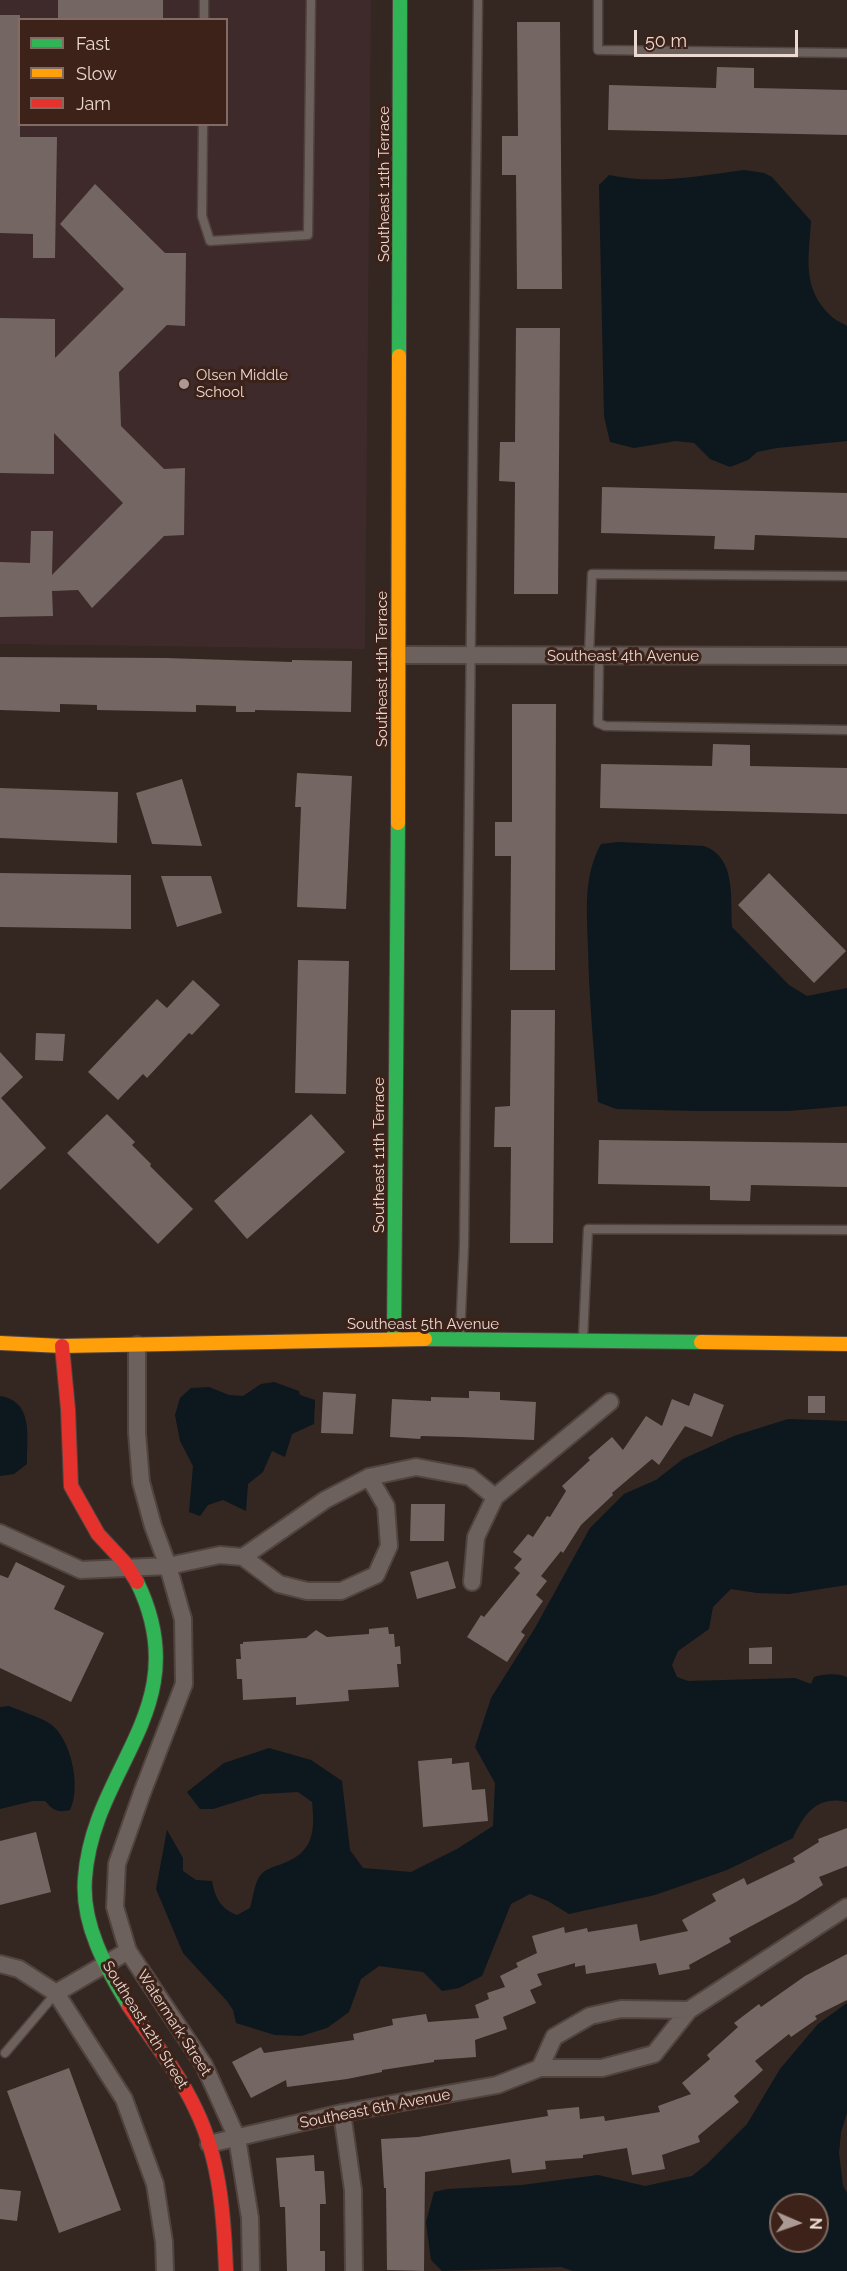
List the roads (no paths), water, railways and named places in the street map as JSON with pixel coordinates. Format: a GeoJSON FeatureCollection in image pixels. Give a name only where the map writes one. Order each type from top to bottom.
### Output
{"type":"FeatureCollection","features":[{"type":"Feature","properties":{"kind":"street","name":"Southeast 11th Terrace"},"geometry":{"type":"LineString","coordinates":[[394,1339],[399,655],[400,0]]}},
{"type":"Feature","properties":{"kind":"street","name":"Southeast 4th Avenue"},"geometry":{"type":"LineString","coordinates":[[399,655],[847,656]]}},
{"type":"Feature","properties":{"kind":"street","name":"Southeast 5th Avenue"},"geometry":{"type":"LineString","coordinates":[[0,1343],[62,1346],[394,1339],[847,1344]]}},
{"type":"Feature","properties":{"kind":"street","name":"Southeast 12th Street"},"geometry":{"type":"LineString","coordinates":[[128,1951],[115,1907],[117,1864],[184,1684],[183,1619],[141,1482],[137,1433],[137,1344]]}},
{"type":"Feature","properties":{"kind":"street","name":"Southeast 12th Street"},"geometry":{"type":"LineString","coordinates":[[62,1346],[69,1423],[71,1486],[98,1534],[129,1568],[152,1619],[157,1652],[153,1687],[138,1737],[106,1800],[85,1871],[87,1910],[93,1935],[106,1964],[146,2030],[189,2094],[209,2144],[218,2184],[226,2271]]}},
{"type":"Feature","properties":{"kind":"street"},"geometry":{"type":"LineString","coordinates":[[472,1582],[476,1537],[495,1497],[610,1402]]}},
{"type":"Feature","properties":{"kind":"street"},"geometry":{"type":"LineString","coordinates":[[243,1557],[325,1500],[369,1477],[416,1467],[470,1477],[495,1497]]}},
{"type":"Feature","properties":{"kind":"street"},"geometry":{"type":"LineString","coordinates":[[0,1533],[81,1570],[168,1566],[220,1555],[243,1557],[279,1584],[307,1592],[341,1591],[376,1575],[389,1546],[386,1506],[369,1477]]}},
{"type":"Feature","properties":{"kind":"street","name":"Southeast 6th Avenue"},"geometry":{"type":"LineString","coordinates":[[209,2144],[342,2113],[497,2085],[540,2068],[602,2068],[654,2054],[689,2010],[847,1907]]}},
{"type":"Feature","properties":{"kind":"street"},"geometry":{"type":"LineString","coordinates":[[56,1994],[128,1951]]}},
{"type":"Feature","properties":{"kind":"street","name":"Watermark Street"},"geometry":{"type":"LineString","coordinates":[[128,1951],[204,2065],[237,2138],[250,2218],[251,2271]]}},
{"type":"Feature","properties":{"kind":"street"},"geometry":{"type":"LineString","coordinates":[[0,1964],[19,1969],[56,1994],[124,2099],[155,2184],[164,2242],[165,2271]]}},
{"type":"Feature","properties":{"kind":"street"},"geometry":{"type":"LineString","coordinates":[[540,2068],[554,2037],[590,2016],[621,2009],[689,2010]]}},
{"type":"Feature","properties":{"kind":"street"},"geometry":{"type":"LineString","coordinates":[[342,2113],[352,2190],[354,2271]]}},
{"type":"Feature","properties":{"kind":"lane"},"geometry":{"type":"LineString","coordinates":[[204,0],[204,18]]}},
{"type":"Feature","properties":{"kind":"lane"},"geometry":{"type":"LineString","coordinates":[[203,126],[202,216],[210,241],[308,235],[311,0]]}},
{"type":"Feature","properties":{"kind":"lane"},"geometry":{"type":"LineString","coordinates":[[460,1340],[464,1246],[478,0]]}},
{"type":"Feature","properties":{"kind":"lane"},"geometry":{"type":"LineString","coordinates":[[598,0],[598,50],[847,53]]}},
{"type":"Feature","properties":{"kind":"lane"},"geometry":{"type":"LineString","coordinates":[[847,576],[592,574],[598,723],[605,726],[847,730]]}},
{"type":"Feature","properties":{"kind":"lane"},"geometry":{"type":"LineString","coordinates":[[583,1341],[588,1229],[847,1230]]}},
{"type":"Feature","properties":{"kind":"lane"},"geometry":{"type":"LineString","coordinates":[[4,2053],[56,1994]]}},
{"type":"Feature","properties":{"kind":"place","name":"Olsen Middle School"},"geometry":{"type":"Point","coordinates":[184,384]}}]}
